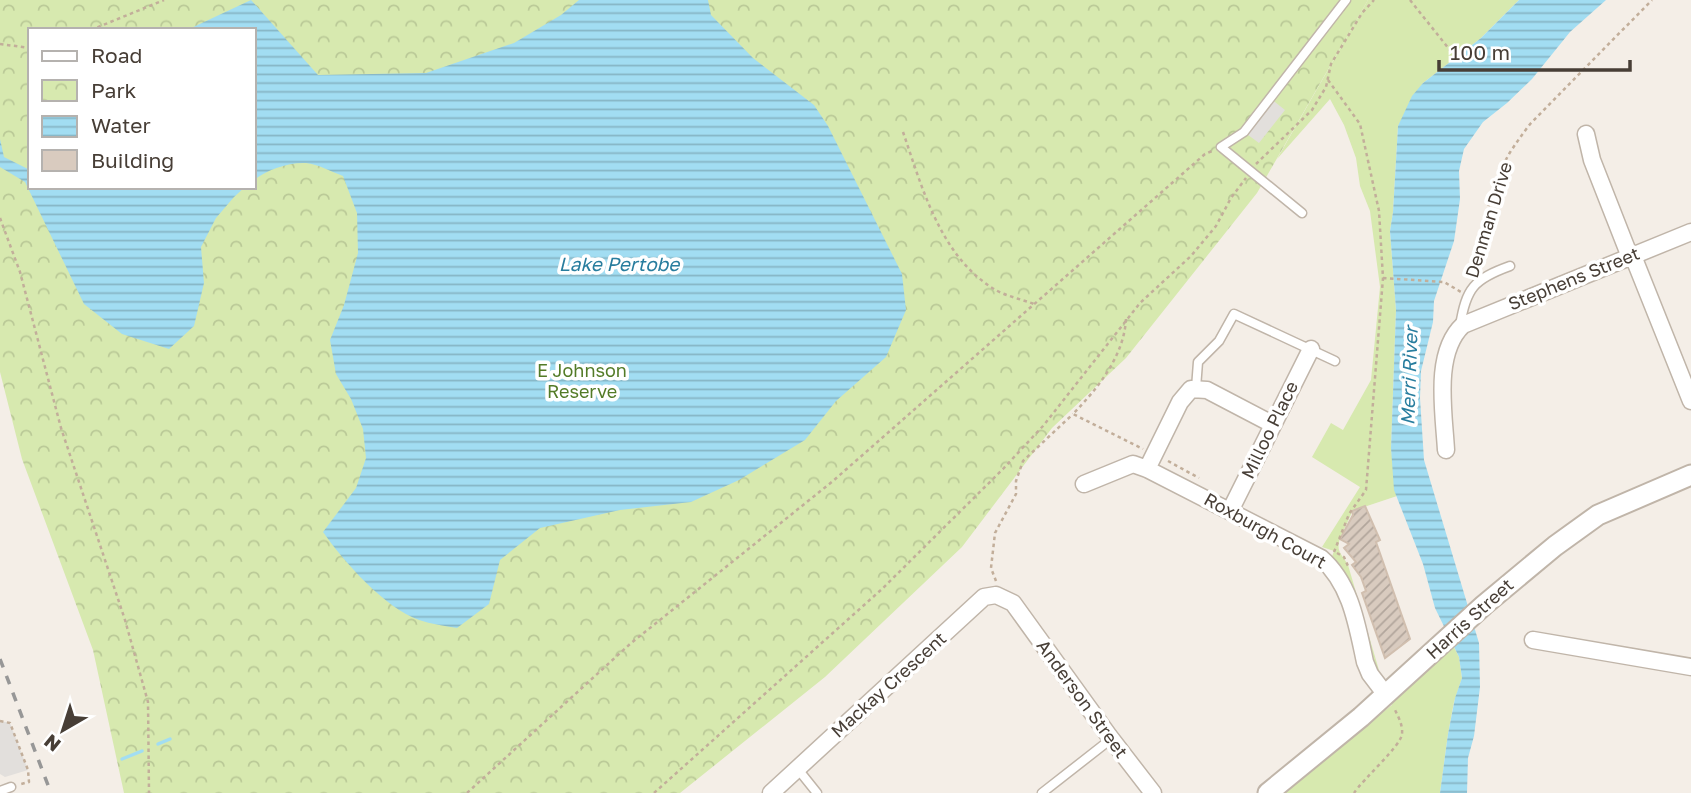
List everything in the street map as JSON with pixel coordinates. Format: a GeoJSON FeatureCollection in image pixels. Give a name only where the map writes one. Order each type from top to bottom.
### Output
{"type":"FeatureCollection","features":[{"type":"Feature","properties":{"kind":"street"},"geometry":{"type":"LineString","coordinates":[[1586,134],[1592,160],[1691,401]]}},
{"type":"Feature","properties":{"kind":"street","name":"Stephens Street"},"geometry":{"type":"LineString","coordinates":[[1459,329],[1483,316],[1691,232]]}},
{"type":"Feature","properties":{"kind":"street","name":"Denman Drive"},"geometry":{"type":"LineString","coordinates":[[1446,450],[1442,389],[1450,345],[1459,329]]}},
{"type":"Feature","properties":{"kind":"street","name":"Milloo Place"},"geometry":{"type":"LineString","coordinates":[[1230,511],[1311,349]]}},
{"type":"Feature","properties":{"kind":"street"},"geometry":{"type":"LineString","coordinates":[[1084,484],[1132,464],[1147,469],[1184,396],[1196,387],[1207,390],[1272,424]]}},
{"type":"Feature","properties":{"kind":"street","name":"Roxburgh Court"},"geometry":{"type":"LineString","coordinates":[[1147,469],[1321,558],[1336,572],[1345,586],[1365,662],[1370,674],[1386,695]]}},
{"type":"Feature","properties":{"kind":"street","name":"Harris Street"},"geometry":{"type":"LineString","coordinates":[[1268,793],[1386,695],[1434,649],[1555,546],[1598,515],[1691,475]]}},
{"type":"Feature","properties":{"kind":"street","name":"Mackay Crescent"},"geometry":{"type":"LineString","coordinates":[[771,793],[984,597],[996,595],[1009,600]]}},
{"type":"Feature","properties":{"kind":"street","name":"Anderson Street"},"geometry":{"type":"LineString","coordinates":[[1009,600],[1153,793]]}},
{"type":"Feature","properties":{"kind":"street"},"geometry":{"type":"LineString","coordinates":[[1534,640],[1691,667]]}},
{"type":"Feature","properties":{"kind":"lane"},"geometry":{"type":"LineString","coordinates":[[1302,212],[1221,147],[1244,132],[1346,0]]}},
{"type":"Feature","properties":{"kind":"lane"},"geometry":{"type":"LineString","coordinates":[[1466,295],[1482,280],[1510,265]]}},
{"type":"Feature","properties":{"kind":"lane","name":"Denman Drive"},"geometry":{"type":"LineString","coordinates":[[1459,329],[1466,295]]}},
{"type":"Feature","properties":{"kind":"lane"},"geometry":{"type":"LineString","coordinates":[[1196,387],[1198,362],[1219,341],[1234,314],[1335,361]]}},
{"type":"Feature","properties":{"kind":"lane"},"geometry":{"type":"LineString","coordinates":[[1042,793],[1111,740]]}},
{"type":"Feature","properties":{"kind":"lane"},"geometry":{"type":"LineString","coordinates":[[797,768],[817,793]]}},
{"type":"Feature","properties":{"kind":"lane"},"geometry":{"type":"LineString","coordinates":[[0,790],[11,787]]}},
{"type":"Feature","properties":{"kind":"path"},"geometry":{"type":"LineString","coordinates":[[95,28],[164,0]]}},
{"type":"Feature","properties":{"kind":"path"},"geometry":{"type":"LineString","coordinates":[[1272,148],[1312,110],[1328,80],[1331,64],[1362,13],[1374,0]]}},
{"type":"Feature","properties":{"kind":"path"},"geometry":{"type":"LineString","coordinates":[[1410,0],[1457,59]]}},
{"type":"Feature","properties":{"kind":"path","name":"Denman Drive"},"geometry":{"type":"LineString","coordinates":[[1466,295],[1496,186],[1508,155],[1531,123],[1652,0]]}},
{"type":"Feature","properties":{"kind":"path"},"geometry":{"type":"LineString","coordinates":[[0,44],[28,48]]}},
{"type":"Feature","properties":{"kind":"path"},"geometry":{"type":"LineString","coordinates":[[1328,80],[1360,124],[1379,211],[1383,278],[1366,490],[1349,514],[1335,551]]}},
{"type":"Feature","properties":{"kind":"path"},"geometry":{"type":"LineString","coordinates":[[903,132],[923,190],[942,232],[966,265],[994,289],[1034,304]]}},
{"type":"Feature","properties":{"kind":"path"},"geometry":{"type":"LineString","coordinates":[[467,793],[630,644],[833,481],[1205,154]]}},
{"type":"Feature","properties":{"kind":"path"},"geometry":{"type":"LineString","coordinates":[[654,793],[910,563],[1043,426],[1126,319],[1162,280],[1191,256],[1216,226],[1227,205]]}},
{"type":"Feature","properties":{"kind":"path"},"geometry":{"type":"LineString","coordinates":[[0,218],[20,272],[61,428],[125,620],[148,702],[149,793]]}},
{"type":"Feature","properties":{"kind":"path"},"geometry":{"type":"LineString","coordinates":[[1383,278],[1444,282],[1466,295]]}},
{"type":"Feature","properties":{"kind":"path"},"geometry":{"type":"LineString","coordinates":[[1009,600],[991,568],[995,533],[1016,494],[1016,481],[1023,461],[1087,400],[1112,365],[1125,332],[1126,319]]}},
{"type":"Feature","properties":{"kind":"path"},"geometry":{"type":"LineString","coordinates":[[1073,414],[1129,441]]}},
{"type":"Feature","properties":{"kind":"path"},"geometry":{"type":"LineString","coordinates":[[1354,793],[1374,768],[1400,743],[1403,730],[1386,695]]}},
{"type":"Feature","properties":{"kind":"path"},"geometry":{"type":"LineString","coordinates":[[0,720],[10,723],[28,771],[29,782],[11,787]]}},
{"type":"Feature","properties":{"kind":"path"},"geometry":{"type":"LineString","coordinates":[[1403,730],[1408,727]]}},
{"type":"Feature","properties":{"kind":"green space","name":"E Johnson Reserve"},"geometry":{"type":"Polygon","coordinates":[[[0,0],[1368,0],[1257,193],[1126,358],[1052,428],[962,547],[825,677],[680,793],[124,793],[93,650],[22,459],[0,372],[0,0]]]}},
{"type":"Feature","properties":{"kind":"green space"},"geometry":{"type":"Polygon","coordinates":[[[1368,0],[1519,0],[1481,38],[1423,83],[1398,126],[1390,231],[1396,310],[1391,448],[1397,496],[1352,511],[1339,545],[1348,565],[1386,694],[1449,637],[1459,657],[1462,678],[1454,702],[1440,793],[1278,793],[1392,705],[1370,674],[1329,565],[1334,551],[1322,547],[1360,487],[1312,457],[1331,423],[1343,430],[1371,380],[1380,287],[1370,211],[1360,186],[1356,158],[1344,125],[1330,99],[1277,159],[1368,0]]]}},
{"type":"Feature","properties":{"kind":"shaded area"},"geometry":{"type":"Polygon","coordinates":[[[1270,98],[1285,110],[1259,143],[1244,132],[1270,98]]]}},
{"type":"Feature","properties":{"kind":"shaded area"},"geometry":{"type":"Polygon","coordinates":[[[0,721],[10,723],[28,770],[5,777],[0,774],[0,721]]]}},
{"type":"Feature","properties":{"kind":"water","name":"Lake Pertobe"},"geometry":{"type":"Polygon","coordinates":[[[251,0],[318,75],[426,73],[514,43],[561,15],[579,0],[708,0],[711,15],[753,58],[814,105],[828,126],[902,274],[906,310],[886,357],[836,401],[805,440],[739,480],[691,502],[620,510],[540,528],[500,560],[489,604],[457,628],[406,614],[366,583],[323,532],[356,488],[366,458],[363,429],[351,399],[336,374],[330,340],[344,305],[358,253],[357,213],[343,176],[315,165],[285,165],[256,179],[256,28],[191,28],[251,0]]]}},
{"type":"Feature","properties":{"kind":"water","name":"Merri River"},"geometry":{"type":"Polygon","coordinates":[[[1519,0],[1606,0],[1570,32],[1532,79],[1483,122],[1464,149],[1459,171],[1460,199],[1454,241],[1434,301],[1433,322],[1421,371],[1420,398],[1424,460],[1479,643],[1480,687],[1474,736],[1468,758],[1467,793],[1440,793],[1448,734],[1462,678],[1459,657],[1435,608],[1423,564],[1394,490],[1391,448],[1396,310],[1390,231],[1398,126],[1412,96],[1423,83],[1481,38],[1519,0]]]}},
{"type":"Feature","properties":{"kind":"water"},"geometry":{"type":"Polygon","coordinates":[[[0,139],[4,157],[28,169],[28,188],[25,182],[0,167],[0,139]]]}},
{"type":"Feature","properties":{"kind":"water"},"geometry":{"type":"Polygon","coordinates":[[[28,189],[243,189],[216,218],[201,247],[204,283],[194,326],[169,349],[122,334],[84,304],[28,189]]]}},
{"type":"Feature","properties":{"kind":"building"},"geometry":{"type":"Polygon","coordinates":[[[1365,506],[1380,540],[1376,542],[1410,639],[1385,658],[1362,593],[1366,591],[1361,577],[1352,565],[1356,562],[1344,548],[1349,544],[1340,539],[1353,515],[1352,511],[1365,506]]]}},
{"type":"Feature","properties":{"kind":"waterway"},"geometry":{"type":"LineString","coordinates":[[158,744],[170,739]]}},
{"type":"Feature","properties":{"kind":"waterway"},"geometry":{"type":"LineString","coordinates":[[122,759],[142,751]]}},
{"type":"Feature","properties":{"kind":"railway"},"geometry":{"type":"LineString","coordinates":[[0,659],[51,793]]}}]}
